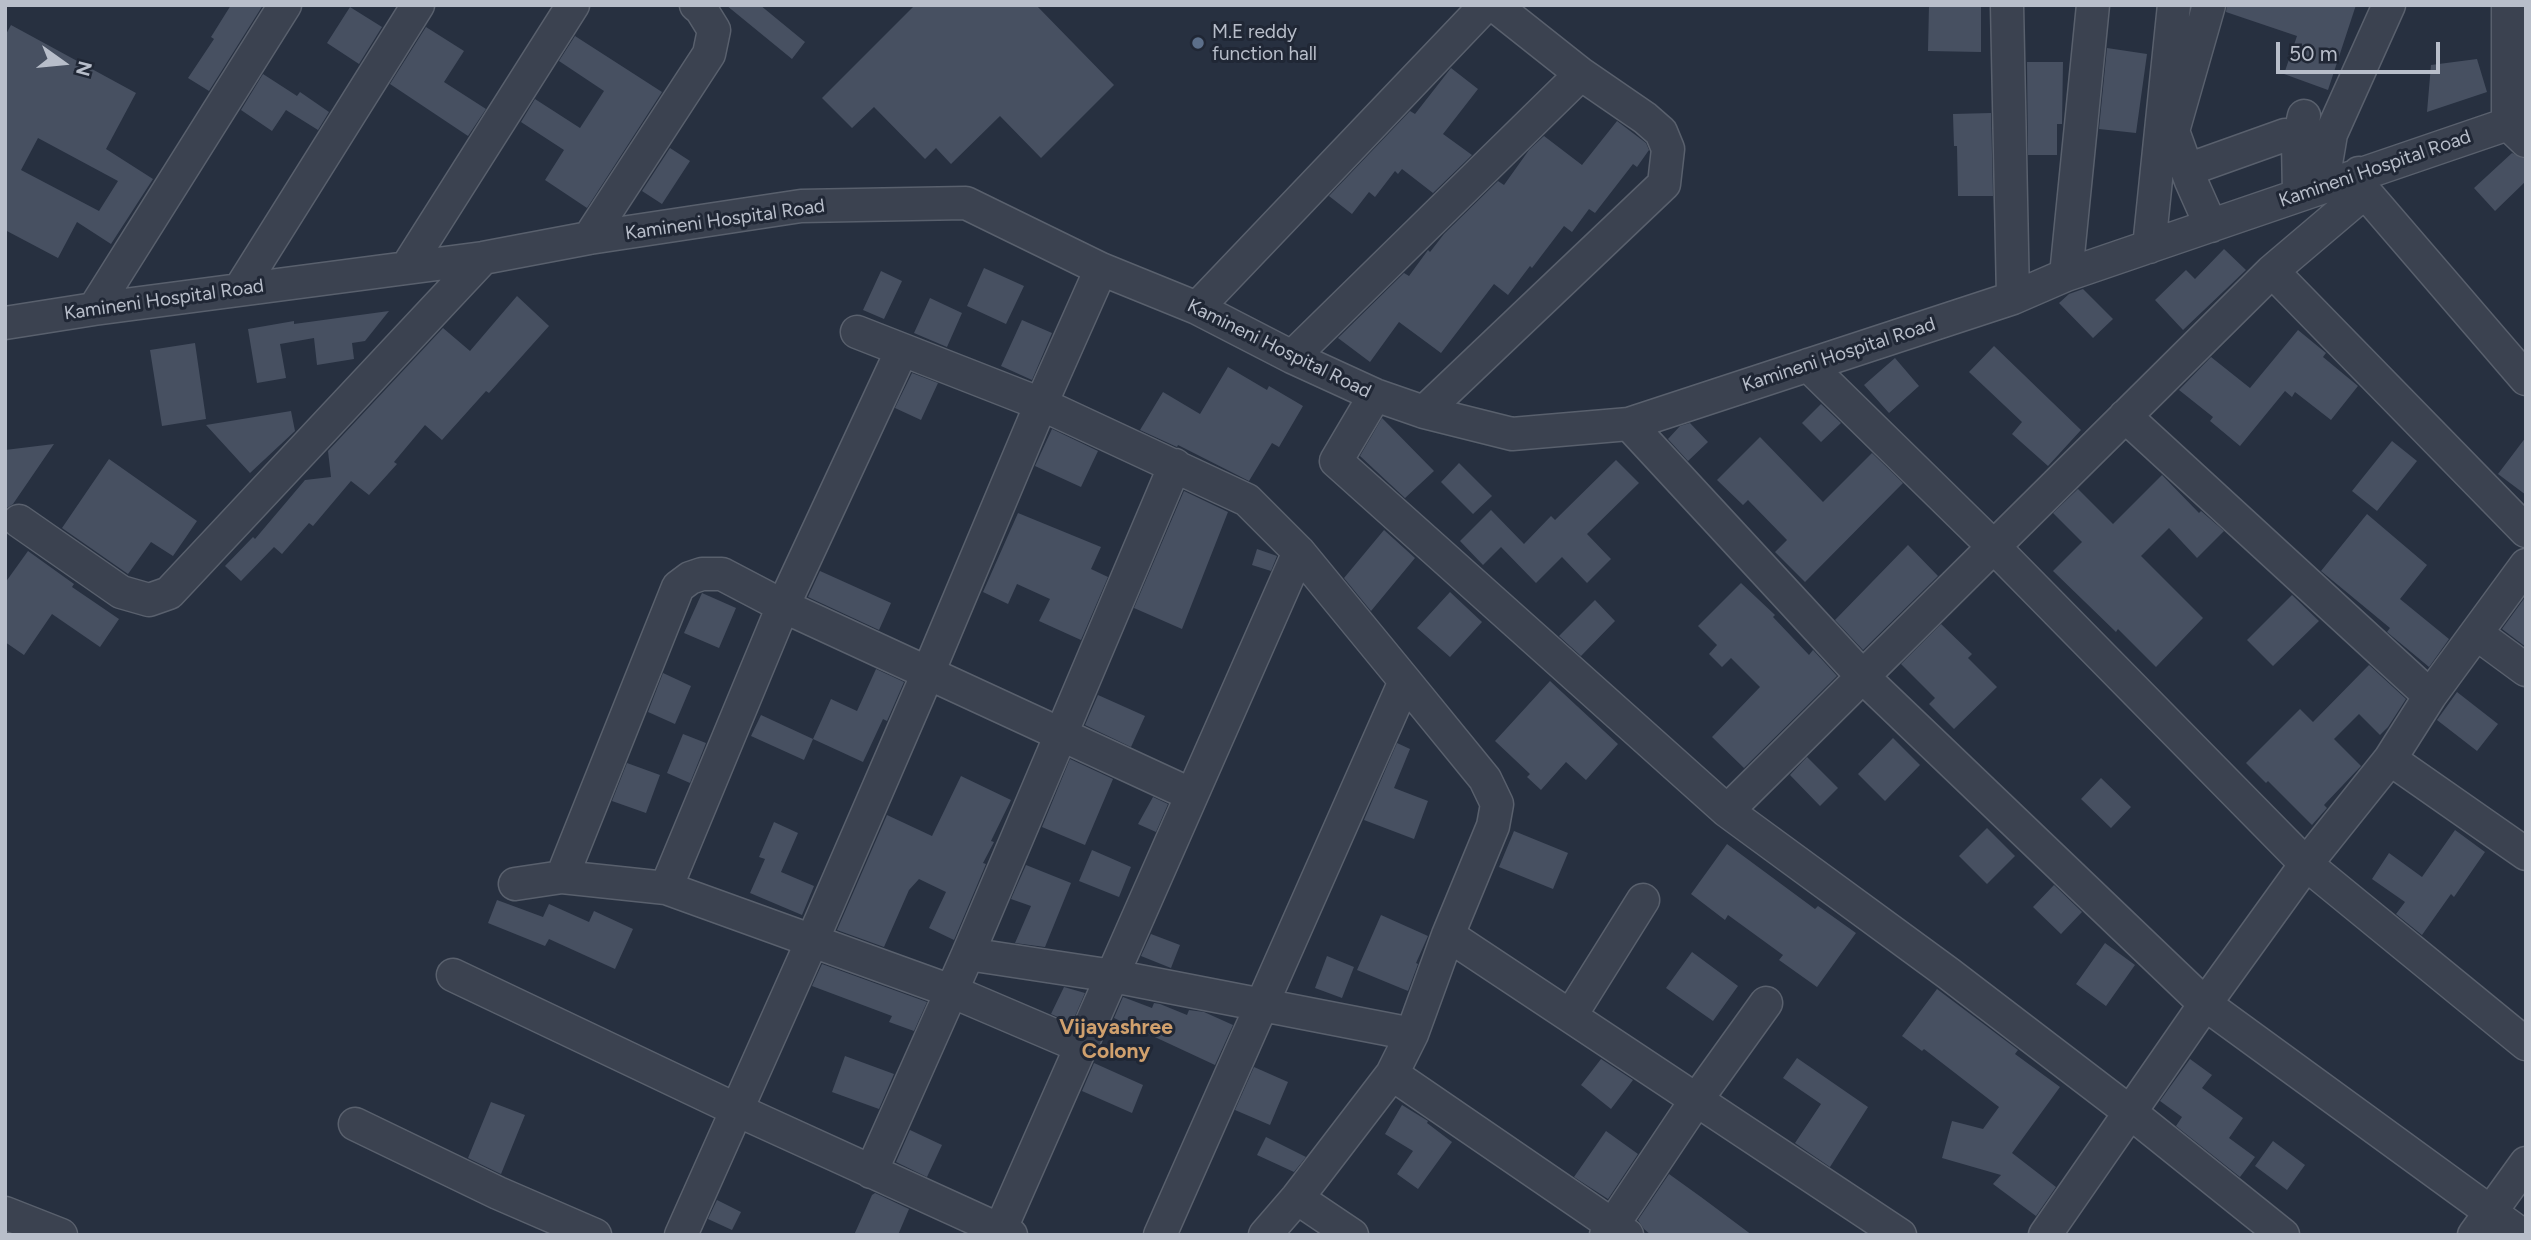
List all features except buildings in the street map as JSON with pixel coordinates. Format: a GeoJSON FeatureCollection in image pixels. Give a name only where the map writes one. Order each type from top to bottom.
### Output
{"type":"FeatureCollection","features":[{"type":"Feature","properties":{"kind":"street"},"geometry":{"type":"LineString","coordinates":[[94,309],[285,5]]}},
{"type":"Feature","properties":{"kind":"street"},"geometry":{"type":"LineString","coordinates":[[240,289],[418,5]]}},
{"type":"Feature","properties":{"kind":"street"},"geometry":{"type":"LineString","coordinates":[[407,268],[573,5]]}},
{"type":"Feature","properties":{"kind":"street"},"geometry":{"type":"LineString","coordinates":[[589,238],[709,54],[714,30],[696,5]]}},
{"type":"Feature","properties":{"kind":"street"},"geometry":{"type":"LineString","coordinates":[[2007,5],[2013,298]]}},
{"type":"Feature","properties":{"kind":"street"},"geometry":{"type":"LineString","coordinates":[[2066,275],[2093,5]]}},
{"type":"Feature","properties":{"kind":"street"},"geometry":{"type":"LineString","coordinates":[[2149,247],[2174,5]]}},
{"type":"Feature","properties":{"kind":"street"},"geometry":{"type":"LineString","coordinates":[[2209,5],[2172,131],[2211,226]]}},
{"type":"Feature","properties":{"kind":"street"},"geometry":{"type":"LineString","coordinates":[[2310,191],[2331,134],[2389,5]]}},
{"type":"Feature","properties":{"kind":"street"},"geometry":{"type":"LineString","coordinates":[[2508,5],[2520,127]]}},
{"type":"Feature","properties":{"kind":"street"},"geometry":{"type":"LineString","coordinates":[[1197,308],[1495,6],[1581,74],[1661,132],[1668,149],[1664,184],[1424,412]]}},
{"type":"Feature","properties":{"kind":"street"},"geometry":{"type":"LineString","coordinates":[[1292,357],[1581,74]]}},
{"type":"Feature","properties":{"kind":"street"},"geometry":{"type":"LineString","coordinates":[[2187,170],[2294,126],[2310,191]]}},
{"type":"Feature","properties":{"kind":"street","name":"Kamineni Hospital Road"},"geometry":{"type":"LineString","coordinates":[[5,323],[483,258],[589,238],[801,206],[967,203],[1101,269],[1197,308],[1374,395],[1424,412],[1511,435],[1629,424],[2013,298],[2066,275],[2310,191],[2362,183],[2520,127]]}},
{"type":"Feature","properties":{"kind":"street"},"geometry":{"type":"LineString","coordinates":[[1727,811],[2362,183],[2526,379]]}},
{"type":"Feature","properties":{"kind":"street"},"geometry":{"type":"LineString","coordinates":[[10,525],[121,592],[149,600],[169,593],[483,258]]}},
{"type":"Feature","properties":{"kind":"street"},"geometry":{"type":"LineString","coordinates":[[681,1235],[929,673],[1041,404],[1101,269]]}},
{"type":"Feature","properties":{"kind":"street"},"geometry":{"type":"LineString","coordinates":[[2272,271],[2526,531]]}},
{"type":"Feature","properties":{"kind":"street"},"geometry":{"type":"LineString","coordinates":[[857,332],[1041,404],[1247,500],[1299,552],[1485,779],[1497,804],[1493,826],[1448,935],[1412,1034],[1392,1074],[1297,1198],[1265,1235]]}},
{"type":"Feature","properties":{"kind":"street"},"geometry":{"type":"LineString","coordinates":[[666,888],[783,606],[902,350]]}},
{"type":"Feature","properties":{"kind":"street"},"geometry":{"type":"LineString","coordinates":[[1808,365],[1994,547],[2306,864],[2526,1044]]}},
{"type":"Feature","properties":{"kind":"street"},"geometry":{"type":"LineString","coordinates":[[1374,395],[1336,461],[1727,811],[1948,973],[2131,1113],[2283,1235]]}},
{"type":"Feature","properties":{"kind":"street"},"geometry":{"type":"LineString","coordinates":[[2125,416],[2430,696]]}},
{"type":"Feature","properties":{"kind":"street"},"geometry":{"type":"LineString","coordinates":[[1629,424],[1863,677],[2205,1003],[2482,1224],[2522,1235]]}},
{"type":"Feature","properties":{"kind":"street"},"geometry":{"type":"LineString","coordinates":[[871,1172],[968,954],[1175,465]]}},
{"type":"Feature","properties":{"kind":"street"},"geometry":{"type":"LineString","coordinates":[[453,975],[1003,1233],[1190,794],[1299,552]]}},
{"type":"Feature","properties":{"kind":"street"},"geometry":{"type":"LineString","coordinates":[[2045,1235],[2205,1003],[2306,864],[2390,759],[2430,696],[2526,565]]}},
{"type":"Feature","properties":{"kind":"street"},"geometry":{"type":"LineString","coordinates":[[562,877],[678,587],[690,578],[702,574],[722,574],[783,606],[1190,794]]}},
{"type":"Feature","properties":{"kind":"street"},"geometry":{"type":"LineString","coordinates":[[2477,634],[2526,670]]}},
{"type":"Feature","properties":{"kind":"street"},"geometry":{"type":"LineString","coordinates":[[1160,1235],[1405,681]]}},
{"type":"Feature","properties":{"kind":"street"},"geometry":{"type":"LineString","coordinates":[[2390,759],[2526,854]]}},
{"type":"Feature","properties":{"kind":"street"},"geometry":{"type":"LineString","coordinates":[[515,884],[562,877],[666,888],[951,991],[1082,1046]]}},
{"type":"Feature","properties":{"kind":"street"},"geometry":{"type":"LineString","coordinates":[[1571,1015],[1643,900]]}},
{"type":"Feature","properties":{"kind":"street"},"geometry":{"type":"LineString","coordinates":[[1448,935],[1900,1235]]}},
{"type":"Feature","properties":{"kind":"street"},"geometry":{"type":"LineString","coordinates":[[968,954],[1113,976],[1412,1034]]}},
{"type":"Feature","properties":{"kind":"street"},"geometry":{"type":"LineString","coordinates":[[1392,1074],[1615,1232],[1697,1099],[1766,1003]]}},
{"type":"Feature","properties":{"kind":"street"},"geometry":{"type":"LineString","coordinates":[[355,1124],[498,1193],[595,1235]]}},
{"type":"Feature","properties":{"kind":"street"},"geometry":{"type":"LineString","coordinates":[[2482,1224],[2526,1163]]}},
{"type":"Feature","properties":{"kind":"street"},"geometry":{"type":"LineString","coordinates":[[1297,1198],[1352,1235]]}},
{"type":"Feature","properties":{"kind":"street"},"geometry":{"type":"LineString","coordinates":[[5,1213],[61,1235]]}},
{"type":"Feature","properties":{"kind":"place","name":"M.E reddy function hall"},"geometry":{"type":"Point","coordinates":[1198,43]}},
{"type":"Feature","properties":{"kind":"district","name":"Vijayashree Colony"},"geometry":{"type":"Point","coordinates":[1116,1040]}}]}
